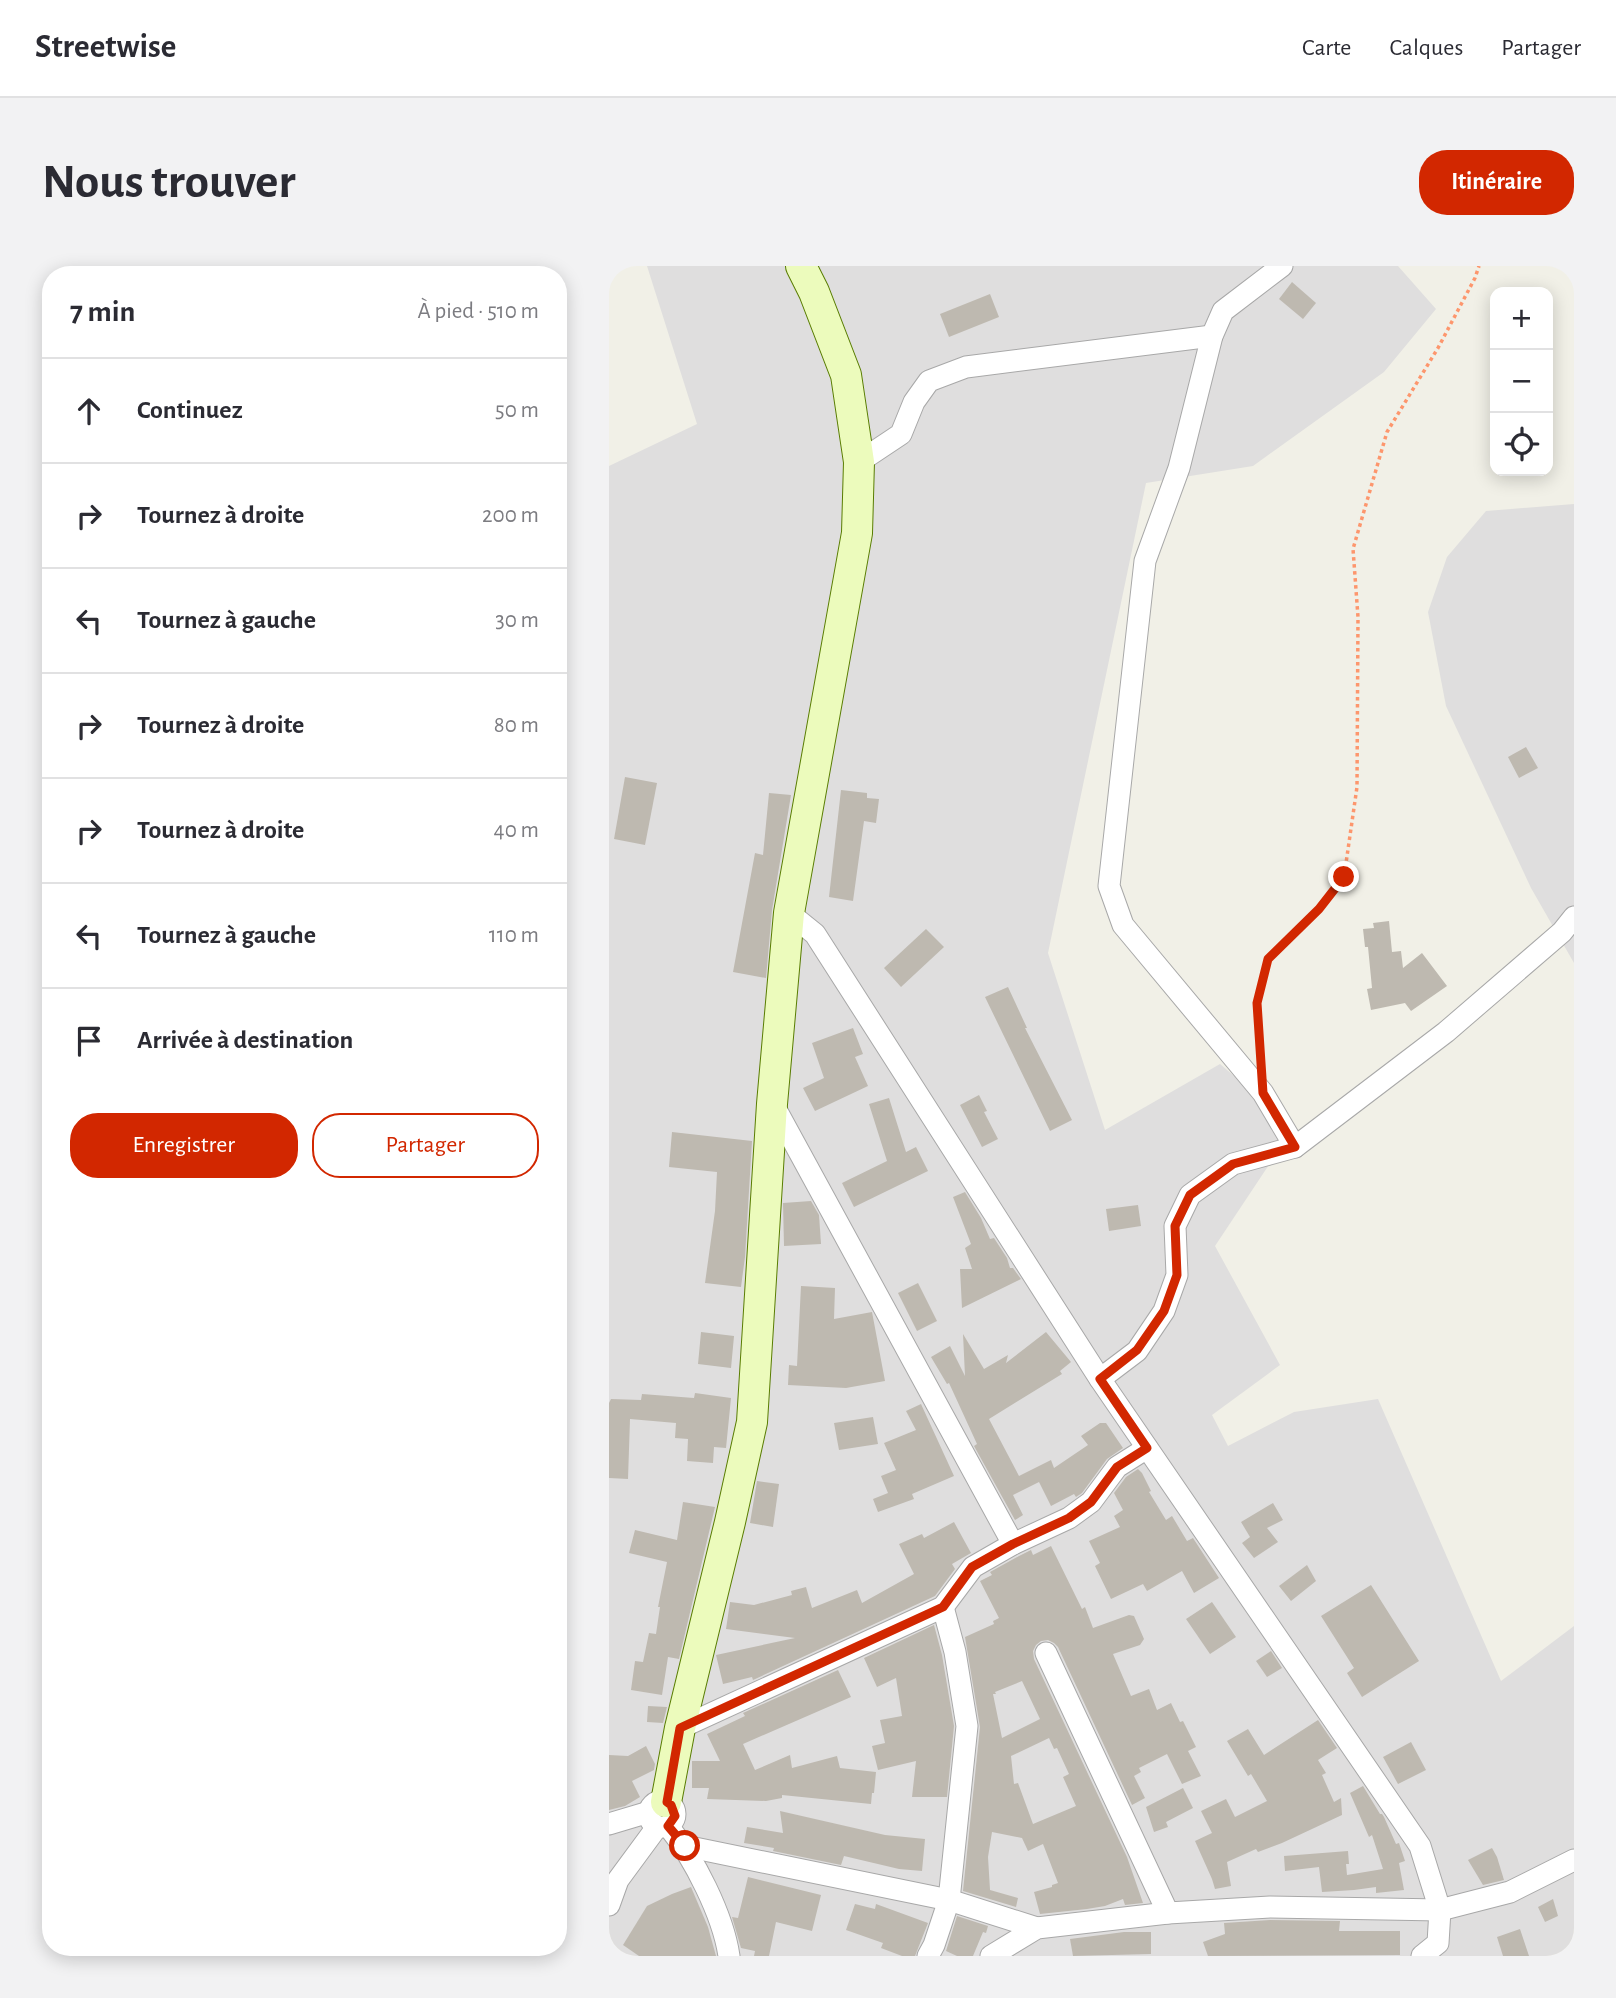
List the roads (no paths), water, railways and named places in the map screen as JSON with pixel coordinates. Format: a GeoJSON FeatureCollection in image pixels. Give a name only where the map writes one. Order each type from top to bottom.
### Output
{"type":"FeatureCollection","features":[{"type":"Feature","properties":{"kind":"street"},"geometry":{"type":"LineString","coordinates":[[609,1905],[618,1880],[660,1817],[752,1422],[772,1104],[789,913],[857,533],[859,462],[846,375],[801,266]]}},
{"type":"Feature","properties":{"kind":"street"},"geometry":{"type":"LineString","coordinates":[[1282,266],[1223,311],[1212,336],[1179,468],[1145,561],[1109,887],[1123,925],[1263,1093],[1295,1147]]}},
{"type":"Feature","properties":{"kind":"street"},"geometry":{"type":"LineString","coordinates":[[859,462],[901,434],[914,402],[929,381],[965,367],[1212,336]]}},
{"type":"Feature","properties":{"kind":"street"},"geometry":{"type":"LineString","coordinates":[[789,913],[815,934],[1100,1379],[1420,1846],[1440,1910],[1434,1952]]}},
{"type":"Feature","properties":{"kind":"street"},"geometry":{"type":"LineString","coordinates":[[1100,1379],[1137,1350],[1164,1311],[1177,1275],[1175,1226],[1190,1195],[1233,1164],[1295,1147],[1446,1032],[1562,932],[1574,917]]}},
{"type":"Feature","properties":{"kind":"street"},"geometry":{"type":"LineString","coordinates":[[772,1104],[1013,1544]]}},
{"type":"Feature","properties":{"kind":"street"},"geometry":{"type":"LineString","coordinates":[[680,1728],[943,1607],[972,1567],[1069,1518],[1091,1502],[1117,1467],[1147,1448]]}},
{"type":"Feature","properties":{"kind":"street"},"geometry":{"type":"LineString","coordinates":[[928,1956],[949,1900],[967,1726],[955,1652],[943,1607]]}},
{"type":"Feature","properties":{"kind":"street"},"geometry":{"type":"LineString","coordinates":[[1046,1653],[1168,1913]]}},
{"type":"Feature","properties":{"kind":"street"},"geometry":{"type":"LineString","coordinates":[[609,1824],[660,1817]]}},
{"type":"Feature","properties":{"kind":"street"},"geometry":{"type":"LineString","coordinates":[[660,1817],[685,1846],[716,1911],[729,1956]]}},
{"type":"Feature","properties":{"kind":"street"},"geometry":{"type":"LineString","coordinates":[[685,1846],[949,1900],[1037,1928],[1168,1913],[1270,1907],[1440,1910],[1510,1892],[1574,1860]]}},
{"type":"Feature","properties":{"kind":"street"},"geometry":{"type":"LineString","coordinates":[[991,1956],[1037,1928]]}}]}
